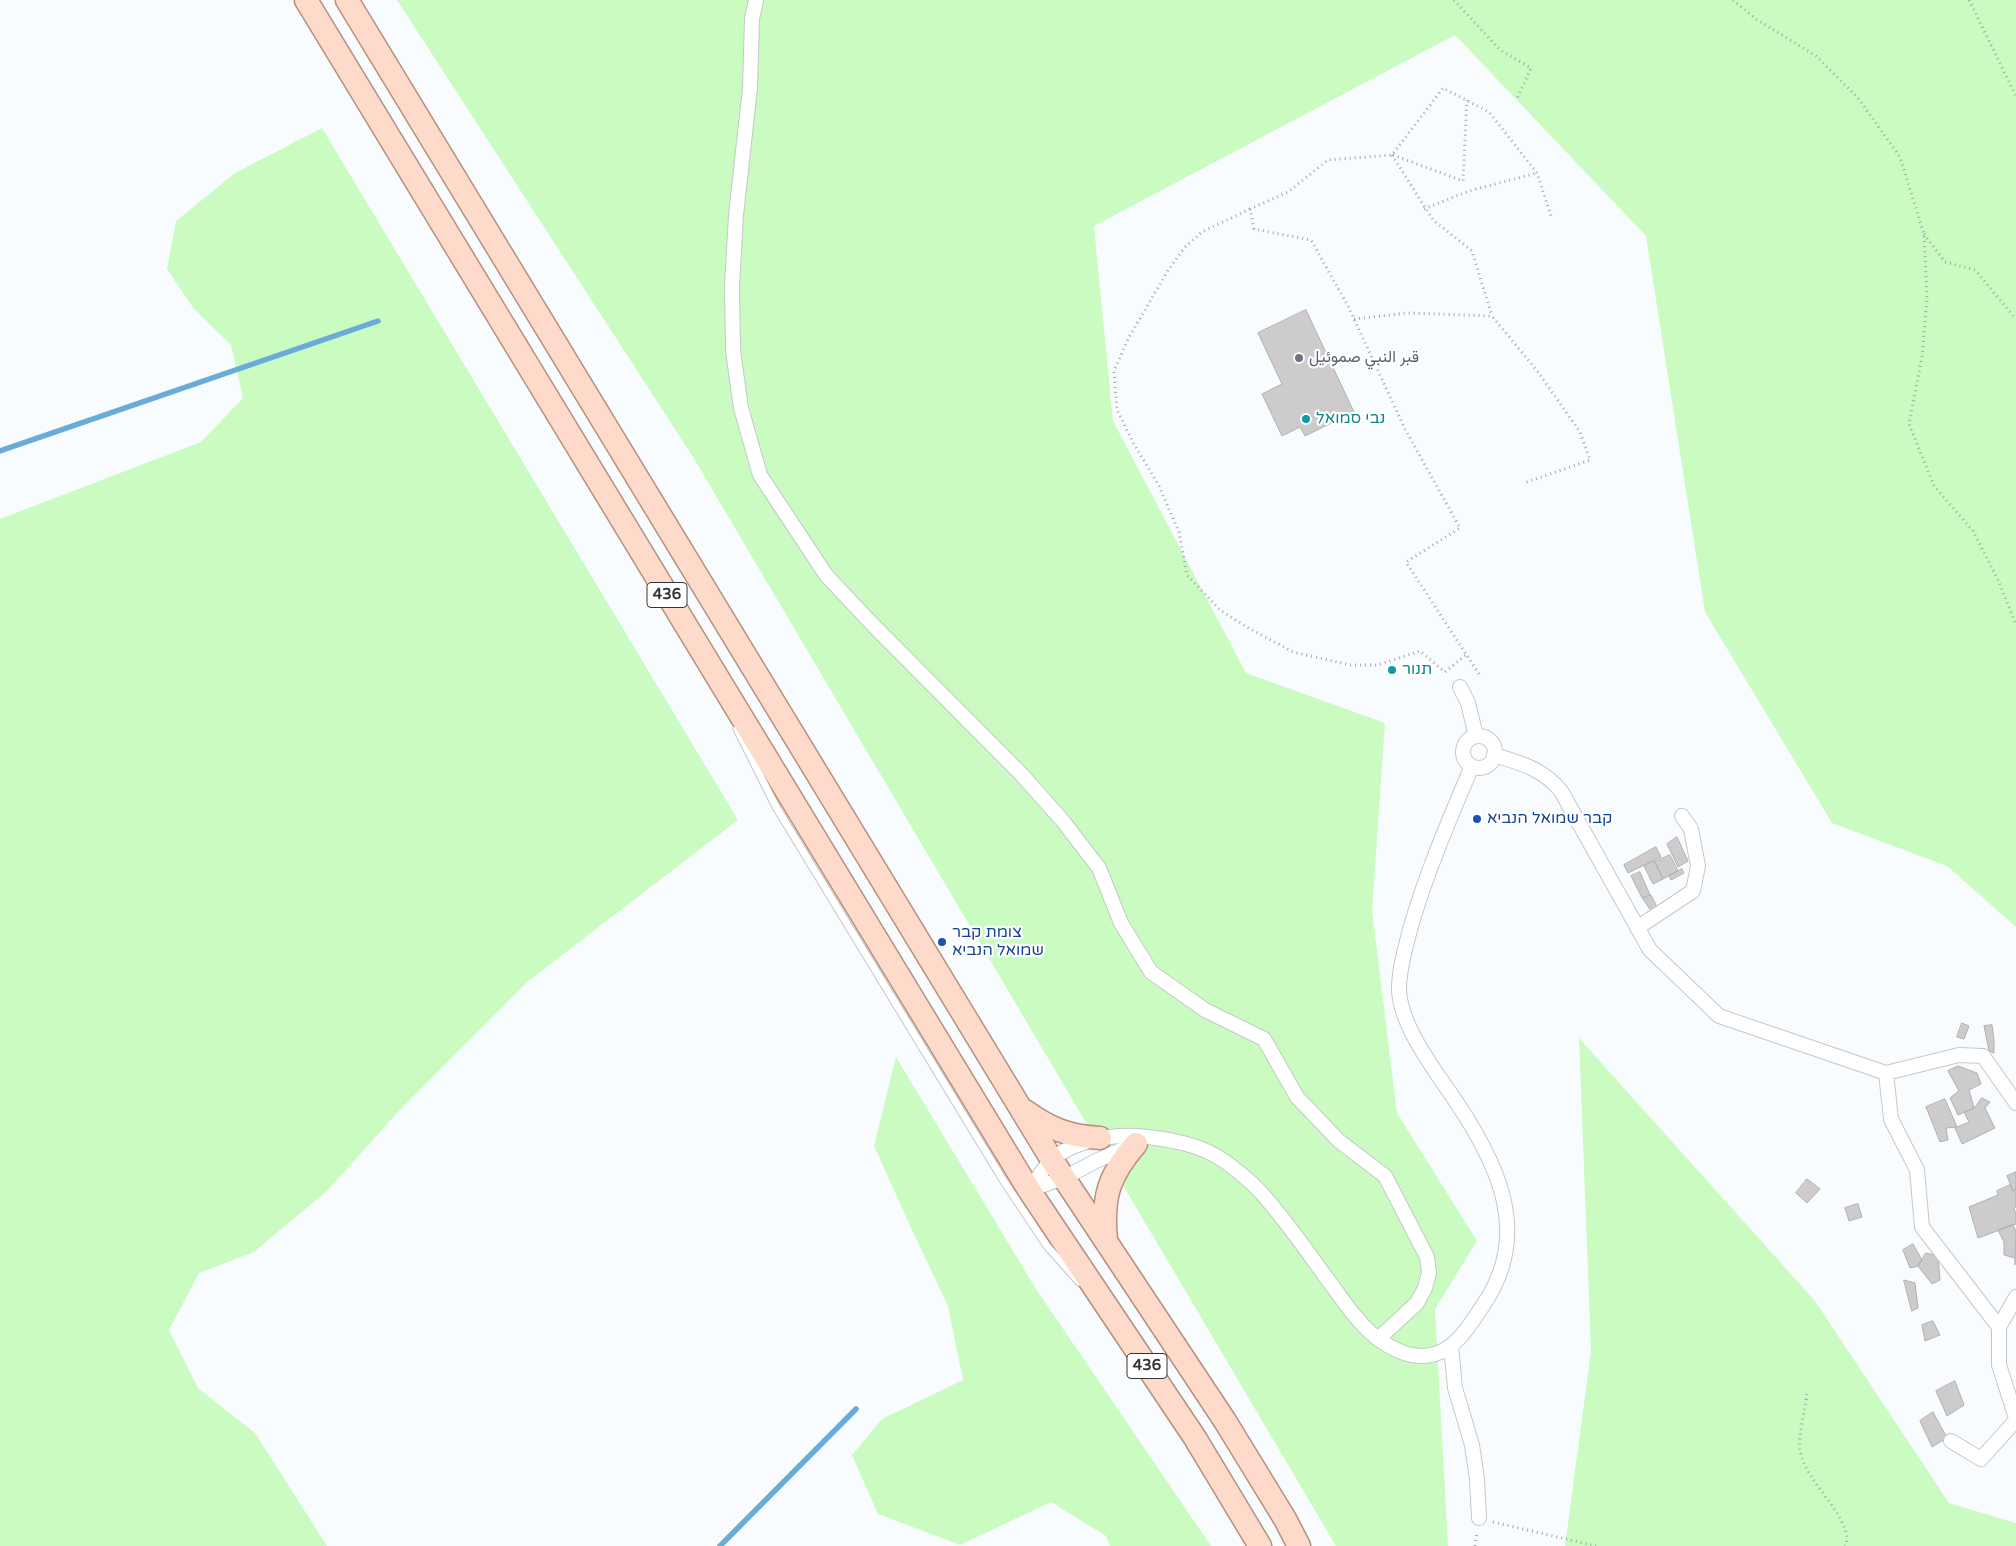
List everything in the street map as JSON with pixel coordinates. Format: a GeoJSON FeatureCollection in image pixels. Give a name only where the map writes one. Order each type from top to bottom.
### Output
{"type":"FeatureCollection","features":[{"type":"Feature","properties":{"kind":"main road","name":"436"},"geometry":{"type":"LineString","coordinates":[[306,0],[1029,1190],[1195,1438],[1260,1546]]}},
{"type":"Feature","properties":{"kind":"main road","name":"436"},"geometry":{"type":"LineString","coordinates":[[347,0],[1052,1160],[1224,1421],[1285,1519],[1299,1546]]}},
{"type":"Feature","properties":{"kind":"main road"},"geometry":{"type":"LineString","coordinates":[[1021,1108],[1041,1123],[1060,1132],[1100,1138]]}},
{"type":"Feature","properties":{"kind":"main road"},"geometry":{"type":"LineString","coordinates":[[1106,1241],[1104,1218],[1108,1192],[1121,1161],[1136,1144]]}},
{"type":"Feature","properties":{"kind":"street"},"geometry":{"type":"LineString","coordinates":[[756,0],[752,19],[750,88],[737,197],[732,285],[733,351],[741,408],[760,475],[826,574],[874,626],[1022,774],[1062,820],[1099,868],[1121,923],[1151,972],[1205,1010],[1264,1039],[1297,1097],[1339,1141],[1385,1176],[1427,1257],[1429,1273],[1425,1288],[1417,1303],[1378,1339]]}},
{"type":"Feature","properties":{"kind":"street"},"geometry":{"type":"LineString","coordinates":[[1460,687],[1468,703],[1476,736]]}},
{"type":"Feature","properties":{"kind":"street"},"geometry":{"type":"LineString","coordinates":[[1481,736],[1494,745],[1494,755],[1488,765],[1480,768],[1472,766],[1464,756],[1464,748],[1468,740],[1481,736]]}},
{"type":"Feature","properties":{"kind":"street"},"geometry":{"type":"LineString","coordinates":[[1494,755],[1527,765],[1553,781],[1561,791],[1650,950],[1719,1016],[1886,1073],[1959,1055],[1983,1056],[2016,1103]]}},
{"type":"Feature","properties":{"kind":"street"},"geometry":{"type":"LineString","coordinates":[[1029,1190],[1052,1160],[1069,1149],[1100,1138],[1134,1136],[1159,1138],[1188,1144],[1208,1151],[1227,1163],[1268,1200],[1346,1305],[1378,1339],[1406,1355],[1436,1354],[1451,1346],[1464,1332],[1494,1290],[1504,1263],[1506,1211],[1502,1189],[1493,1163],[1457,1103],[1417,1043],[1406,1016],[1399,991],[1403,955],[1419,899],[1472,766]]}},
{"type":"Feature","properties":{"kind":"street"},"geometry":{"type":"LineString","coordinates":[[1638,928],[1693,891],[1698,866],[1691,829],[1682,816]]}},
{"type":"Feature","properties":{"kind":"street"},"geometry":{"type":"LineString","coordinates":[[1886,1073],[1891,1119],[1917,1170],[1922,1226],[1999,1327]]}},
{"type":"Feature","properties":{"kind":"street"},"geometry":{"type":"LineString","coordinates":[[1029,1190],[1064,1178],[1096,1160],[1136,1144],[1159,1138]]}},
{"type":"Feature","properties":{"kind":"street"},"geometry":{"type":"LineString","coordinates":[[1952,1441],[1982,1460],[2016,1419],[1999,1365],[1999,1327],[2016,1297]]}},
{"type":"Feature","properties":{"kind":"street"},"geometry":{"type":"LineString","coordinates":[[1451,1346],[1456,1388],[1472,1445],[1479,1518]]}},
{"type":"Feature","properties":{"kind":"lane"},"geometry":{"type":"LineString","coordinates":[[710,666],[744,744],[776,807],[1003,1180],[1047,1246],[1066,1269],[1117,1321]]}},
{"type":"Feature","properties":{"kind":"path"},"geometry":{"type":"LineString","coordinates":[[1454,0],[1500,50],[1531,68],[1516,101]]}},
{"type":"Feature","properties":{"kind":"path"},"geometry":{"type":"LineString","coordinates":[[1733,0],[1756,19],[1816,56],[1858,98],[1900,157],[1924,234],[1927,298],[1922,357],[1909,424],[1934,486],[1973,531],[1999,582],[2016,625]]}},
{"type":"Feature","properties":{"kind":"path"},"geometry":{"type":"LineString","coordinates":[[1968,0],[2016,96]]}},
{"type":"Feature","properties":{"kind":"path"},"geometry":{"type":"LineString","coordinates":[[1392,155],[1443,88],[1488,112],[1537,173],[1552,219]]}},
{"type":"Feature","properties":{"kind":"path"},"geometry":{"type":"LineString","coordinates":[[1467,100],[1463,181],[1392,155],[1328,160],[1288,192],[1202,232],[1184,248],[1167,272],[1128,339],[1114,371],[1116,410],[1159,486],[1179,532],[1187,574],[1220,610],[1293,652],[1350,666],[1378,665],[1420,651],[1445,672],[1467,654]]}},
{"type":"Feature","properties":{"kind":"path"},"geometry":{"type":"LineString","coordinates":[[1392,155],[1424,209],[1433,220],[1472,251],[1492,316],[1538,372],[1580,432],[1590,460],[1524,483]]}},
{"type":"Feature","properties":{"kind":"path"},"geometry":{"type":"LineString","coordinates":[[1424,209],[1469,191],[1537,173]]}},
{"type":"Feature","properties":{"kind":"path"},"geometry":{"type":"LineString","coordinates":[[1250,209],[1254,230],[1311,240],[1348,306],[1405,430],[1460,528],[1406,562],[1479,674]]}},
{"type":"Feature","properties":{"kind":"path"},"geometry":{"type":"LineString","coordinates":[[1924,234],[1945,262],[1975,270],[2016,319]]}},
{"type":"Feature","properties":{"kind":"path"},"geometry":{"type":"LineString","coordinates":[[1354,319],[1407,313],[1492,316]]}},
{"type":"Feature","properties":{"kind":"path"},"geometry":{"type":"LineString","coordinates":[[1808,1394],[1800,1450],[1812,1478],[1847,1532],[1845,1546]]}},
{"type":"Feature","properties":{"kind":"path"},"geometry":{"type":"LineString","coordinates":[[1479,1518],[1596,1546]]}},
{"type":"Feature","properties":{"kind":"green space"},"geometry":{"type":"Polygon","coordinates":[[[397,0],[2016,0],[2016,927],[1947,866],[1832,823],[1705,612],[1646,236],[1455,35],[1094,226],[1113,421],[1246,673],[1385,723],[1372,911],[1397,1113],[1477,1241],[1435,1309],[1448,1546],[1336,1546],[693,457],[397,0]]]}},
{"type":"Feature","properties":{"kind":"green space"},"geometry":{"type":"Polygon","coordinates":[[[322,128],[738,820],[527,982],[396,1114],[328,1190],[254,1252],[199,1273],[169,1330],[198,1388],[255,1433],[327,1546],[0,1546],[0,519],[201,442],[243,398],[231,345],[194,309],[167,269],[176,221],[235,173],[322,128]]]}},
{"type":"Feature","properties":{"kind":"green space"},"geometry":{"type":"Polygon","coordinates":[[[1579,1038],[1815,1301],[1949,1503],[2016,1523],[2016,1546],[1565,1546],[1591,1351],[1579,1038]]]}},
{"type":"Feature","properties":{"kind":"green space"},"geometry":{"type":"Polygon","coordinates":[[[896,1057],[1036,1289],[1211,1546],[1110,1546],[1106,1536],[1051,1502],[960,1545],[878,1514],[852,1455],[882,1419],[963,1380],[948,1306],[874,1146],[896,1057]]]}},
{"type":"Feature","properties":{"kind":"building","name":"قبر النبي صموئيل"},"geometry":{"type":"Polygon","coordinates":[[[1306,310],[1354,412],[1305,436],[1300,427],[1282,436],[1262,394],[1282,384],[1258,333],[1306,310]]]}},
{"type":"Feature","properties":{"kind":"building"},"geometry":{"type":"Polygon","coordinates":[[[1677,837],[1688,861],[1678,867],[1667,844],[1677,837]]]}},
{"type":"Feature","properties":{"kind":"building"},"geometry":{"type":"Polygon","coordinates":[[[1656,847],[1661,857],[1628,873],[1624,865],[1656,847]]]}},
{"type":"Feature","properties":{"kind":"building"},"geometry":{"type":"Polygon","coordinates":[[[1670,855],[1678,871],[1663,879],[1655,862],[1670,855]]]}},
{"type":"Feature","properties":{"kind":"building"},"geometry":{"type":"Polygon","coordinates":[[[1654,861],[1663,879],[1653,884],[1644,866],[1654,861]]]}},
{"type":"Feature","properties":{"kind":"building"},"geometry":{"type":"Polygon","coordinates":[[[1682,869],[1684,873],[1671,880],[1669,876],[1682,869]]]}},
{"type":"Feature","properties":{"kind":"building"},"geometry":{"type":"Polygon","coordinates":[[[1640,872],[1650,895],[1642,898],[1631,876],[1640,872]]]}},
{"type":"Feature","properties":{"kind":"building"},"geometry":{"type":"Polygon","coordinates":[[[1651,895],[1657,907],[1651,911],[1643,899],[1651,895]]]}},
{"type":"Feature","properties":{"kind":"building"},"geometry":{"type":"Polygon","coordinates":[[[1962,1023],[1969,1026],[1964,1039],[1957,1037],[1962,1023]]]}},
{"type":"Feature","properties":{"kind":"building"},"geometry":{"type":"Polygon","coordinates":[[[1992,1025],[1994,1053],[1989,1051],[1984,1026],[1992,1025]]]}},
{"type":"Feature","properties":{"kind":"building"},"geometry":{"type":"Polygon","coordinates":[[[1958,1066],[1977,1073],[1981,1084],[1969,1090],[1974,1108],[1958,1115],[1950,1098],[1959,1091],[1948,1071],[1958,1066]]]}},
{"type":"Feature","properties":{"kind":"building"},"geometry":{"type":"Polygon","coordinates":[[[1982,1098],[1990,1102],[1985,1108],[1995,1128],[1962,1144],[1955,1128],[1969,1122],[1964,1112],[1974,1108],[1982,1098]]]}},
{"type":"Feature","properties":{"kind":"building"},"geometry":{"type":"Polygon","coordinates":[[[1945,1099],[1957,1127],[1946,1128],[1948,1140],[1940,1142],[1926,1107],[1945,1099]]]}},
{"type":"Feature","properties":{"kind":"building"},"geometry":{"type":"Polygon","coordinates":[[[2016,1172],[2016,1189],[2013,1191],[2007,1176],[2016,1172]]]}},
{"type":"Feature","properties":{"kind":"building"},"geometry":{"type":"Polygon","coordinates":[[[1807,1179],[1820,1189],[1807,1203],[1796,1193],[1807,1179]]]}},
{"type":"Feature","properties":{"kind":"building"},"geometry":{"type":"Polygon","coordinates":[[[2010,1185],[2013,1191],[2016,1189],[2016,1207],[2014,1208],[2016,1224],[1978,1238],[1969,1207],[1998,1195],[1997,1191],[2010,1185]]]}},
{"type":"Feature","properties":{"kind":"building"},"geometry":{"type":"Polygon","coordinates":[[[1858,1204],[1862,1217],[1849,1221],[1845,1208],[1858,1204]]]}},
{"type":"Feature","properties":{"kind":"building"},"geometry":{"type":"Polygon","coordinates":[[[2013,1225],[2016,1231],[2015,1265],[2015,1258],[2004,1255],[2004,1242],[1998,1230],[2013,1225]]]}},
{"type":"Feature","properties":{"kind":"building"},"geometry":{"type":"Polygon","coordinates":[[[1913,1244],[1922,1260],[1918,1266],[1910,1268],[1903,1250],[1913,1244]]]}},
{"type":"Feature","properties":{"kind":"building"},"geometry":{"type":"Polygon","coordinates":[[[1926,1253],[1938,1256],[1940,1280],[1932,1284],[1918,1266],[1926,1253]]]}},
{"type":"Feature","properties":{"kind":"building"},"geometry":{"type":"Polygon","coordinates":[[[1904,1280],[1915,1283],[1918,1308],[1912,1311],[1904,1280]]]}},
{"type":"Feature","properties":{"kind":"building"},"geometry":{"type":"Polygon","coordinates":[[[1933,1321],[1940,1335],[1925,1341],[1922,1325],[1933,1321]]]}},
{"type":"Feature","properties":{"kind":"building"},"geometry":{"type":"Polygon","coordinates":[[[1955,1381],[1964,1405],[1947,1416],[1936,1391],[1955,1381]]]}},
{"type":"Feature","properties":{"kind":"building"},"geometry":{"type":"Polygon","coordinates":[[[1933,1412],[1947,1438],[1932,1447],[1920,1421],[1933,1412]]]}},
{"type":"Feature","properties":{"kind":"waterway"},"geometry":{"type":"LineString","coordinates":[[0,451],[378,321]]}},
{"type":"Feature","properties":{"kind":"waterway"},"geometry":{"type":"LineString","coordinates":[[720,1546],[856,1409]]}},
{"type":"Feature","properties":{"kind":"place","name":"قبر النبي صموئيل"},"geometry":{"type":"Point","coordinates":[1299,358]}},
{"type":"Feature","properties":{"kind":"place","name":"נבי סמואל"},"geometry":{"type":"Point","coordinates":[1306,419]}},
{"type":"Feature","properties":{"kind":"place","name":"תנור"},"geometry":{"type":"Point","coordinates":[1392,670]}},
{"type":"Feature","properties":{"kind":"place","name":"קבר שמואל הנביא"},"geometry":{"type":"Point","coordinates":[1477,819]}},
{"type":"Feature","properties":{"kind":"place","name":"צומת קבר שמואל הנביא"},"geometry":{"type":"Point","coordinates":[942,942]}}]}
